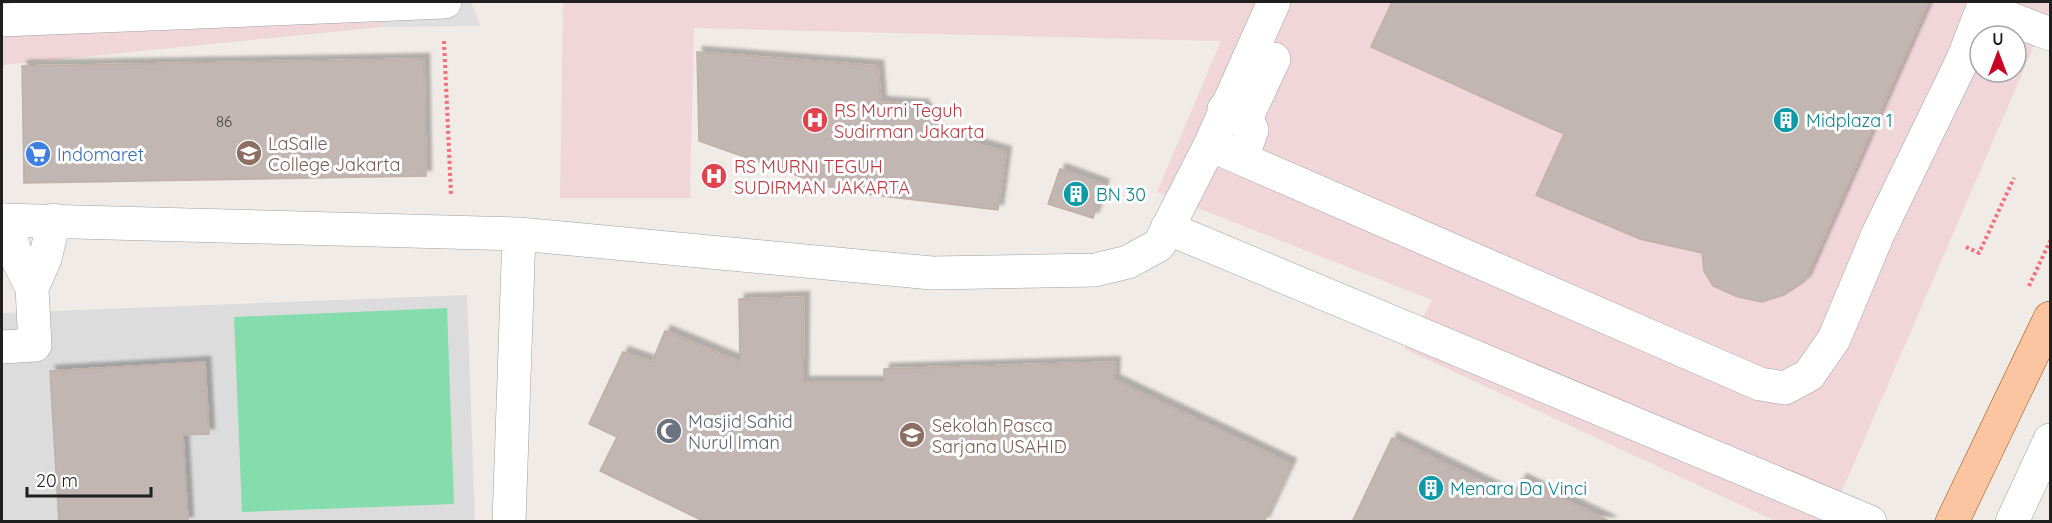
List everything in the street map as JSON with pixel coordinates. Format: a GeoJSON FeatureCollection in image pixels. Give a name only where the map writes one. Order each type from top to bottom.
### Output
{"type":"FeatureCollection","features":[{"type":"Feature","properties":{"kind":"main road"},"geometry":{"type":"LineString","coordinates":[[1952,522],[2050,318]]}},
{"type":"Feature","properties":{"kind":"street"},"geometry":{"type":"LineString","coordinates":[[2,20],[444,2]]}},
{"type":"Feature","properties":{"kind":"street"},"geometry":{"type":"LineString","coordinates":[[1210,145],[1760,384],[1785,388],[1809,375],[1833,339],[1878,234],[1963,59],[1984,5],[2050,34]]}},
{"type":"Feature","properties":{"kind":"street"},"geometry":{"type":"LineString","coordinates":[[1235,114],[1262,6]]}},
{"type":"Feature","properties":{"kind":"street"},"geometry":{"type":"LineString","coordinates":[[2,347],[34,345],[32,288],[18,260],[3,220],[519,234],[932,273],[1095,270],[1128,262],[1159,245],[1210,145],[1274,59]]}},
{"type":"Feature","properties":{"kind":"street"},"geometry":{"type":"LineString","coordinates":[[1235,114],[1252,130],[1242,158]]}},
{"type":"Feature","properties":{"kind":"street"},"geometry":{"type":"LineString","coordinates":[[32,288],[45,259],[54,220]]}},
{"type":"Feature","properties":{"kind":"street"},"geometry":{"type":"LineString","coordinates":[[1167,228],[1870,522]]}},
{"type":"Feature","properties":{"kind":"street"},"geometry":{"type":"LineString","coordinates":[[509,522],[519,234]]}},
{"type":"Feature","properties":{"kind":"street"},"geometry":{"type":"LineString","coordinates":[[2012,522],[2050,440]]}},
{"type":"Feature","properties":{"kind":"path"},"geometry":{"type":"LineString","coordinates":[[444,2],[452,232]]}},
{"type":"Feature","properties":{"kind":"path"},"geometry":{"type":"LineString","coordinates":[[1966,248],[1979,253],[2014,178]]}},
{"type":"Feature","properties":{"kind":"shaded area"},"geometry":{"type":"Polygon","coordinates":[[[2,2],[471,2],[480,26],[382,27],[2,65],[2,2]]]}},
{"type":"Feature","properties":{"kind":"shaded area"},"geometry":{"type":"Polygon","coordinates":[[[380,2],[471,2],[480,26],[382,27],[380,2]]]}},
{"type":"Feature","properties":{"kind":"shaded area"},"geometry":{"type":"Polygon","coordinates":[[[563,2],[2050,2],[2050,9],[2028,60],[2028,24],[1968,24],[1968,84],[2018,84],[1829,521],[1775,521],[1405,349],[1432,300],[1157,192],[1221,41],[694,28],[690,198],[560,198],[563,2]]]}},
{"type":"Feature","properties":{"kind":"shaded area"},"geometry":{"type":"Polygon","coordinates":[[[467,295],[475,521],[2,521],[2,313],[467,295]]]}},
{"type":"Feature","properties":{"kind":"green space"},"geometry":{"type":"Polygon","coordinates":[[[447,308],[454,504],[242,512],[234,317],[447,308]]]}},
{"type":"Feature","properties":{"kind":"building"},"geometry":{"type":"Polygon","coordinates":[[[1392,2],[1929,2],[1805,281],[1784,295],[1762,302],[1738,297],[1713,286],[1704,271],[1702,253],[1640,239],[1536,195],[1564,134],[1371,47],[1392,2]]]}},
{"type":"Feature","properties":{"kind":"building","name":"RS Murni Teguh Sudirman Jakarta"},"geometry":{"type":"Polygon","coordinates":[[[697,52],[878,66],[881,102],[923,105],[941,134],[1006,152],[998,210],[841,191],[699,141],[697,52]]]}},
{"type":"Feature","properties":{"kind":"building"},"geometry":{"type":"Polygon","coordinates":[[[424,59],[426,176],[24,183],[22,66],[424,59]]]}},
{"type":"Feature","properties":{"kind":"building","name":"BN 30"},"geometry":{"type":"Polygon","coordinates":[[[1060,169],[1104,185],[1093,218],[1048,204],[1060,169]]]}},
{"type":"Feature","properties":{"kind":"building"},"geometry":{"type":"Polygon","coordinates":[[[804,297],[803,382],[884,382],[884,369],[1115,362],[1114,380],[1291,464],[1264,522],[705,522],[600,471],[617,437],[589,424],[623,352],[652,362],[665,331],[740,362],[739,299],[804,297]]]}},
{"type":"Feature","properties":{"kind":"building"},"geometry":{"type":"Polygon","coordinates":[[[205,362],[209,434],[183,435],[188,522],[59,522],[50,371],[205,362]]]}},
{"type":"Feature","properties":{"kind":"building","name":"Menara Da Vinci"},"geometry":{"type":"Polygon","coordinates":[[[1392,438],[1513,497],[1521,479],[1611,522],[1352,522],[1392,438]]]}},
{"type":"Feature","properties":{"kind":"place","name":"RS Murni Teguh Sudirman Jakarta"},"geometry":{"type":"Point","coordinates":[815,120]}},
{"type":"Feature","properties":{"kind":"place","name":"Midplaza 1"},"geometry":{"type":"Point","coordinates":[1786,120]}},
{"type":"Feature","properties":{"kind":"place","name":"LaSalle College Jakarta"},"geometry":{"type":"Point","coordinates":[249,153]}},
{"type":"Feature","properties":{"kind":"place","name":"Indomaret"},"geometry":{"type":"Point","coordinates":[38,154]}},
{"type":"Feature","properties":{"kind":"place","name":"RS MURNI TEGUH SUDIRMAN JAKARTA"},"geometry":{"type":"Point","coordinates":[714,176]}},
{"type":"Feature","properties":{"kind":"place","name":"BN 30"},"geometry":{"type":"Point","coordinates":[1076,194]}},
{"type":"Feature","properties":{"kind":"place","name":"Masjid Sahid Nurul Iman"},"geometry":{"type":"Point","coordinates":[669,431]}},
{"type":"Feature","properties":{"kind":"place","name":"Sekolah Pasca Sarjana USAHID"},"geometry":{"type":"Point","coordinates":[912,435]}},
{"type":"Feature","properties":{"kind":"place","name":"Menara Da Vinci"},"geometry":{"type":"Point","coordinates":[1431,488]}}]}
